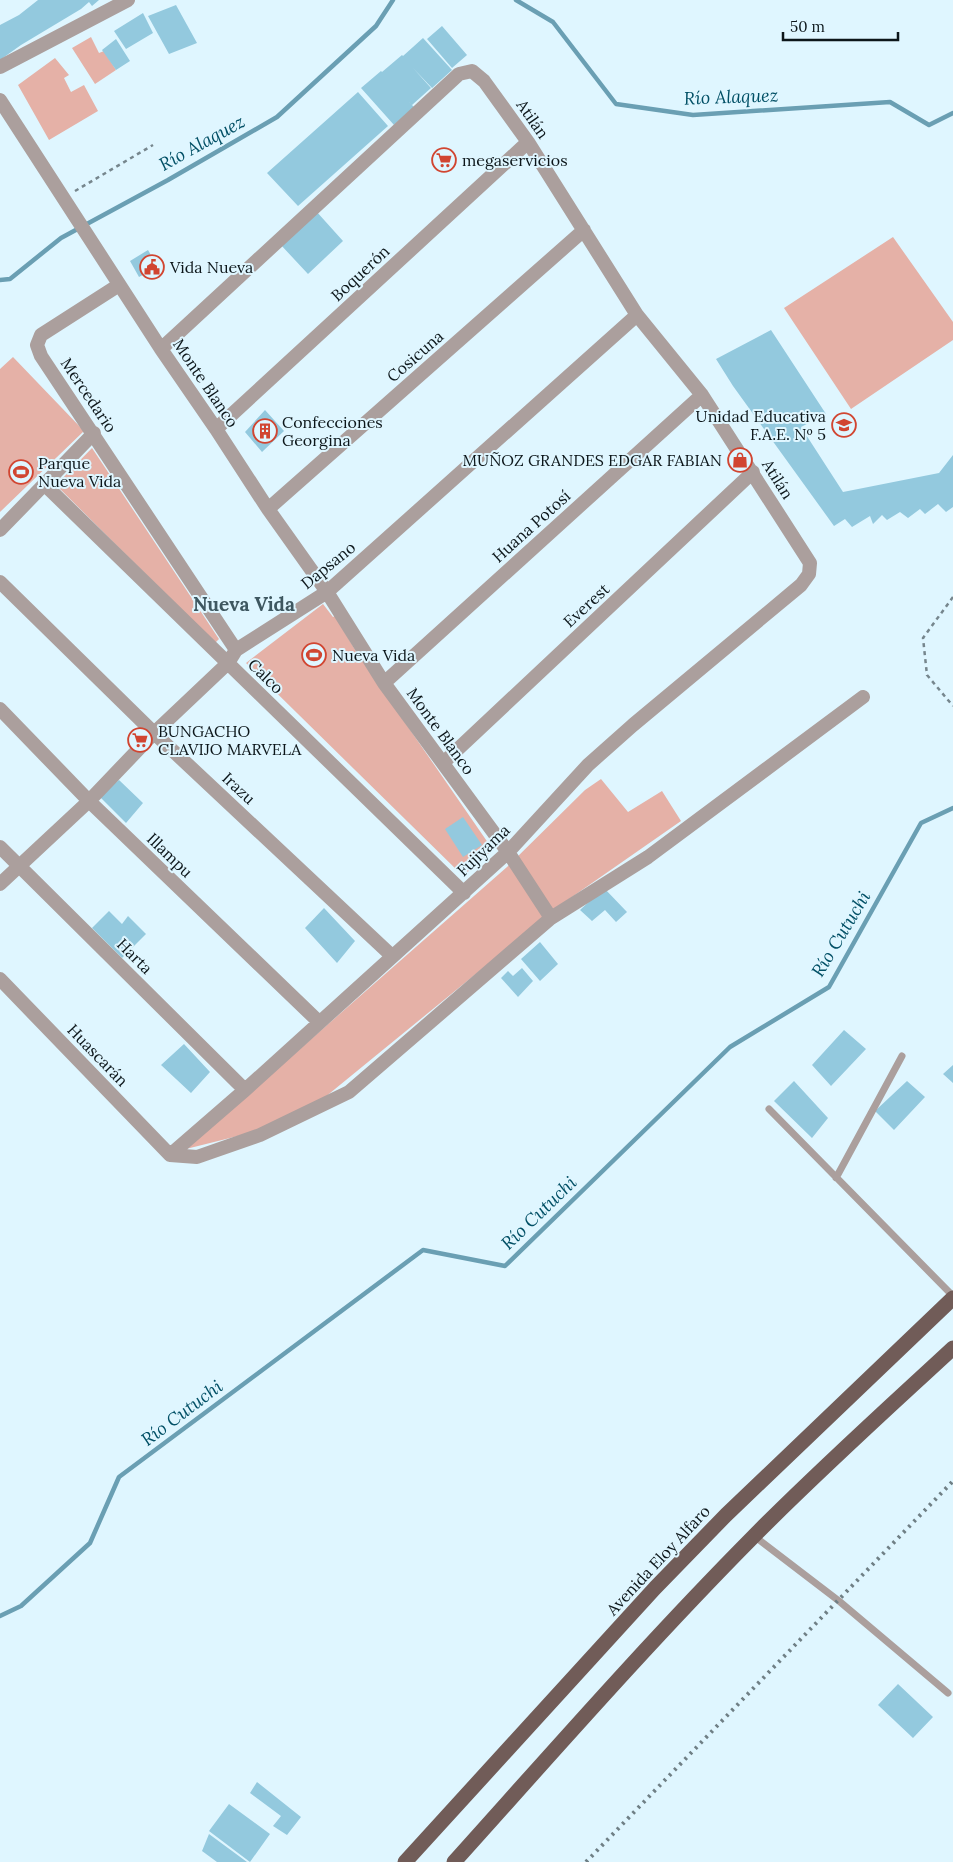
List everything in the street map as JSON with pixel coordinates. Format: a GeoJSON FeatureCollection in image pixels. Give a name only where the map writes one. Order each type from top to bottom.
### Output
{"type":"FeatureCollection","features":[{"type":"Feature","properties":{"kind":"main road","name":"Avenida Eloy Alfaro"},"geometry":{"type":"LineString","coordinates":[[405,1862],[655,1588],[719,1521],[953,1297]]}},
{"type":"Feature","properties":{"kind":"main road"},"geometry":{"type":"LineString","coordinates":[[454,1862],[683,1609],[754,1536],[849,1444],[953,1348]]}},
{"type":"Feature","properties":{"kind":"street"},"geometry":{"type":"LineString","coordinates":[[0,67],[128,0]]}},
{"type":"Feature","properties":{"kind":"street","name":"Atilán"},"geometry":{"type":"LineString","coordinates":[[161,349],[460,74],[472,71],[484,81],[528,142],[637,315],[702,394],[810,563]]}},
{"type":"Feature","properties":{"kind":"street"},"geometry":{"type":"LineString","coordinates":[[0,100],[65,202]]}},
{"type":"Feature","properties":{"kind":"street","name":"Boquerón"},"geometry":{"type":"LineString","coordinates":[[216,429],[528,142]]}},
{"type":"Feature","properties":{"kind":"street","name":"Monte Blanco"},"geometry":{"type":"LineString","coordinates":[[65,202],[268,509],[327,592],[384,682],[508,852],[551,918]]}},
{"type":"Feature","properties":{"kind":"street","name":"Cosicuna"},"geometry":{"type":"LineString","coordinates":[[268,509],[584,230]]}},
{"type":"Feature","properties":{"kind":"street","name":"Mercedario"},"geometry":{"type":"LineString","coordinates":[[119,285],[41,335],[37,345],[41,356],[94,433],[236,650]]}},
{"type":"Feature","properties":{"kind":"street","name":"Dapsano"},"geometry":{"type":"LineString","coordinates":[[0,884],[89,801],[154,732],[228,663],[236,650],[327,592],[637,315]]}},
{"type":"Feature","properties":{"kind":"street","name":"Huana Potosí"},"geometry":{"type":"LineString","coordinates":[[384,682],[702,394]]}},
{"type":"Feature","properties":{"kind":"street"},"geometry":{"type":"LineString","coordinates":[[0,530],[94,433]]}},
{"type":"Feature","properties":{"kind":"street","name":"Everest"},"geometry":{"type":"LineString","coordinates":[[443,763],[753,472]]}},
{"type":"Feature","properties":{"kind":"street","name":"Calco"},"geometry":{"type":"LineString","coordinates":[[44,484],[464,893]]}},
{"type":"Feature","properties":{"kind":"street","name":"Fujiyama"},"geometry":{"type":"LineString","coordinates":[[170,1156],[508,852],[588,765],[633,725],[801,586],[809,574],[810,563]]}},
{"type":"Feature","properties":{"kind":"street","name":"Irazu"},"geometry":{"type":"LineString","coordinates":[[0,582],[154,732],[392,956]]}},
{"type":"Feature","properties":{"kind":"street"},"geometry":{"type":"LineString","coordinates":[[170,1156],[196,1158],[260,1135],[348,1092],[551,918],[648,857],[862,697]]}},
{"type":"Feature","properties":{"kind":"street","name":"Illampu"},"geometry":{"type":"LineString","coordinates":[[0,709],[89,801],[319,1022]]}},
{"type":"Feature","properties":{"kind":"street","name":"Harta"},"geometry":{"type":"LineString","coordinates":[[0,847],[245,1090]]}},
{"type":"Feature","properties":{"kind":"street","name":"Huascarán"},"geometry":{"type":"LineString","coordinates":[[0,979],[170,1156]]}},
{"type":"Feature","properties":{"kind":"lane"},"geometry":{"type":"LineString","coordinates":[[836,1178],[902,1056]]}},
{"type":"Feature","properties":{"kind":"lane"},"geometry":{"type":"LineString","coordinates":[[769,1109],[953,1297]]}},
{"type":"Feature","properties":{"kind":"lane"},"geometry":{"type":"LineString","coordinates":[[754,1536],[839,1601],[948,1693]]}},
{"type":"Feature","properties":{"kind":"path"},"geometry":{"type":"LineString","coordinates":[[65,202],[153,145]]}},
{"type":"Feature","properties":{"kind":"path"},"geometry":{"type":"LineString","coordinates":[[953,597],[923,638],[926,675],[953,706]]}},
{"type":"Feature","properties":{"kind":"shaded area"},"geometry":{"type":"Polygon","coordinates":[[[91,37],[99,53],[104,51],[116,70],[95,84],[72,48],[91,37]]]}},
{"type":"Feature","properties":{"kind":"shaded area"},"geometry":{"type":"Polygon","coordinates":[[[55,58],[69,75],[64,78],[71,92],[84,85],[98,111],[49,140],[18,85],[55,58]]]}},
{"type":"Feature","properties":{"kind":"shaded area"},"geometry":{"type":"Polygon","coordinates":[[[893,237],[953,322],[953,340],[851,409],[784,308],[893,237]]]}},
{"type":"Feature","properties":{"kind":"shaded area","name":"Parque Nueva Vida"},"geometry":{"type":"Polygon","coordinates":[[[13,357],[84,431],[0,512],[0,369],[13,357]]]}},
{"type":"Feature","properties":{"kind":"shaded area"},"geometry":{"type":"Polygon","coordinates":[[[92,448],[219,639],[215,643],[56,485],[92,448]]]}},
{"type":"Feature","properties":{"kind":"shaded area"},"geometry":{"type":"Polygon","coordinates":[[[323,604],[333,617],[335,616],[357,653],[493,850],[463,876],[246,663],[323,604]]]}},
{"type":"Feature","properties":{"kind":"shaded area"},"geometry":{"type":"Polygon","coordinates":[[[601,779],[628,812],[662,791],[681,821],[559,906],[324,1098],[254,1132],[186,1149],[507,867],[585,790],[601,779]]]}},
{"type":"Feature","properties":{"kind":"building"},"geometry":{"type":"Polygon","coordinates":[[[38,0],[99,0],[92,6],[89,2],[0,60],[0,25],[19,15],[38,0]]]}},
{"type":"Feature","properties":{"kind":"building"},"geometry":{"type":"Polygon","coordinates":[[[176,5],[197,43],[169,54],[148,16],[176,5]]]}},
{"type":"Feature","properties":{"kind":"building"},"geometry":{"type":"Polygon","coordinates":[[[143,13],[153,33],[126,49],[114,31],[143,13]]]}},
{"type":"Feature","properties":{"kind":"building"},"geometry":{"type":"Polygon","coordinates":[[[442,26],[467,55],[452,68],[427,39],[442,26]]]}},
{"type":"Feature","properties":{"kind":"building"},"geometry":{"type":"Polygon","coordinates":[[[423,38],[452,70],[432,88],[413,68],[431,88],[394,125],[361,88],[423,38]]]}},
{"type":"Feature","properties":{"kind":"building"},"geometry":{"type":"Polygon","coordinates":[[[116,39],[130,61],[116,70],[102,50],[116,39]]]}},
{"type":"Feature","properties":{"kind":"building"},"geometry":{"type":"Polygon","coordinates":[[[358,92],[388,126],[298,206],[267,173],[358,92]]]}},
{"type":"Feature","properties":{"kind":"building"},"geometry":{"type":"Polygon","coordinates":[[[316,211],[343,241],[308,274],[280,244],[316,211]]]}},
{"type":"Feature","properties":{"kind":"building"},"geometry":{"type":"Polygon","coordinates":[[[148,250],[158,267],[139,277],[130,261],[148,250]]]}},
{"type":"Feature","properties":{"kind":"building"},"geometry":{"type":"Polygon","coordinates":[[[771,330],[826,414],[801,427],[843,492],[939,473],[953,455],[953,507],[946,512],[938,504],[925,514],[920,509],[908,518],[900,512],[887,520],[882,515],[873,524],[870,516],[852,527],[845,519],[834,526],[733,386],[716,359],[771,330]]]}},
{"type":"Feature","properties":{"kind":"building","name":"Confecciones Georgina"},"geometry":{"type":"Polygon","coordinates":[[[265,410],[284,431],[262,452],[245,432],[265,410]]]}},
{"type":"Feature","properties":{"kind":"building"},"geometry":{"type":"Polygon","coordinates":[[[119,780],[143,803],[126,823],[99,796],[119,780]]]}},
{"type":"Feature","properties":{"kind":"building"},"geometry":{"type":"Polygon","coordinates":[[[463,817],[482,845],[463,857],[445,829],[463,817]]]}},
{"type":"Feature","properties":{"kind":"building"},"geometry":{"type":"Polygon","coordinates":[[[604,888],[627,912],[616,922],[605,910],[592,921],[580,910],[604,888]]]}},
{"type":"Feature","properties":{"kind":"building"},"geometry":{"type":"Polygon","coordinates":[[[324,908],[355,941],[337,963],[305,928],[324,908]]]}},
{"type":"Feature","properties":{"kind":"building"},"geometry":{"type":"Polygon","coordinates":[[[109,911],[122,924],[128,916],[146,934],[122,958],[92,928],[109,911]]]}},
{"type":"Feature","properties":{"kind":"building"},"geometry":{"type":"Polygon","coordinates":[[[540,942],[558,964],[540,981],[521,959],[540,942]]]}},
{"type":"Feature","properties":{"kind":"building"},"geometry":{"type":"Polygon","coordinates":[[[522,968],[533,981],[518,997],[501,978],[508,971],[513,976],[522,968]]]}},
{"type":"Feature","properties":{"kind":"building"},"geometry":{"type":"Polygon","coordinates":[[[844,1030],[866,1049],[831,1086],[812,1065],[844,1030]]]}},
{"type":"Feature","properties":{"kind":"building"},"geometry":{"type":"Polygon","coordinates":[[[184,1044],[210,1072],[191,1093],[161,1065],[184,1044]]]}},
{"type":"Feature","properties":{"kind":"building"},"geometry":{"type":"Polygon","coordinates":[[[953,1065],[953,1083],[943,1074],[953,1065]]]}},
{"type":"Feature","properties":{"kind":"building"},"geometry":{"type":"Polygon","coordinates":[[[794,1081],[828,1118],[812,1138],[774,1101],[794,1081]]]}},
{"type":"Feature","properties":{"kind":"building"},"geometry":{"type":"Polygon","coordinates":[[[907,1081],[925,1097],[894,1130],[875,1111],[907,1081]]]}},
{"type":"Feature","properties":{"kind":"building"},"geometry":{"type":"Polygon","coordinates":[[[898,1684],[933,1717],[913,1738],[878,1705],[898,1684]]]}},
{"type":"Feature","properties":{"kind":"building"},"geometry":{"type":"Polygon","coordinates":[[[257,1782],[301,1817],[287,1835],[273,1826],[281,1816],[250,1793],[257,1782]]]}},
{"type":"Feature","properties":{"kind":"building"},"geometry":{"type":"Polygon","coordinates":[[[229,1804],[270,1834],[250,1862],[209,1831],[229,1804]]]}},
{"type":"Feature","properties":{"kind":"building"},"geometry":{"type":"Polygon","coordinates":[[[209,1834],[247,1862],[217,1862],[202,1851],[209,1834]]]}},
{"type":"Feature","properties":{"kind":"waterway","name":"Río Alaquez"},"geometry":{"type":"LineString","coordinates":[[0,280],[10,279],[61,238],[168,180],[277,117],[376,26],[393,0]]}},
{"type":"Feature","properties":{"kind":"waterway","name":"Río Alaquez"},"geometry":{"type":"LineString","coordinates":[[516,0],[553,22],[616,104],[693,115],[890,102],[929,125],[953,113]]}},
{"type":"Feature","properties":{"kind":"waterway","name":"Río Cutuchi"},"geometry":{"type":"LineString","coordinates":[[0,1616],[21,1606],[90,1543],[119,1477],[423,1250],[505,1266],[730,1047],[829,987],[921,823],[953,808]]}},
{"type":"Feature","properties":{"kind":"railway"},"geometry":{"type":"LineString","coordinates":[[586,1862],[953,1481]]}},
{"type":"Feature","properties":{"kind":"place","name":"megaservicios"},"geometry":{"type":"Point","coordinates":[444,160]}},
{"type":"Feature","properties":{"kind":"place","name":"Vida Nueva"},"geometry":{"type":"Point","coordinates":[152,267]}},
{"type":"Feature","properties":{"kind":"place","name":"Unidad Educativa F.A.E. Nº 5"},"geometry":{"type":"Point","coordinates":[844,425]}},
{"type":"Feature","properties":{"kind":"place","name":"Confecciones Georgina"},"geometry":{"type":"Point","coordinates":[265,431]}},
{"type":"Feature","properties":{"kind":"place","name":"MUÑOZ GRANDES EDGAR FABIAN"},"geometry":{"type":"Point","coordinates":[740,460]}},
{"type":"Feature","properties":{"kind":"place","name":"Parque Nueva Vida"},"geometry":{"type":"Point","coordinates":[21,472]}},
{"type":"Feature","properties":{"kind":"place","name":"Nueva Vida"},"geometry":{"type":"Point","coordinates":[314,655]}},
{"type":"Feature","properties":{"kind":"place","name":"BUNGACHO CLAVIJO MARVELA"},"geometry":{"type":"Point","coordinates":[140,740]}},
{"type":"Feature","properties":{"kind":"district","name":"Nueva Vida"},"geometry":{"type":"Point","coordinates":[244,604]}}]}
